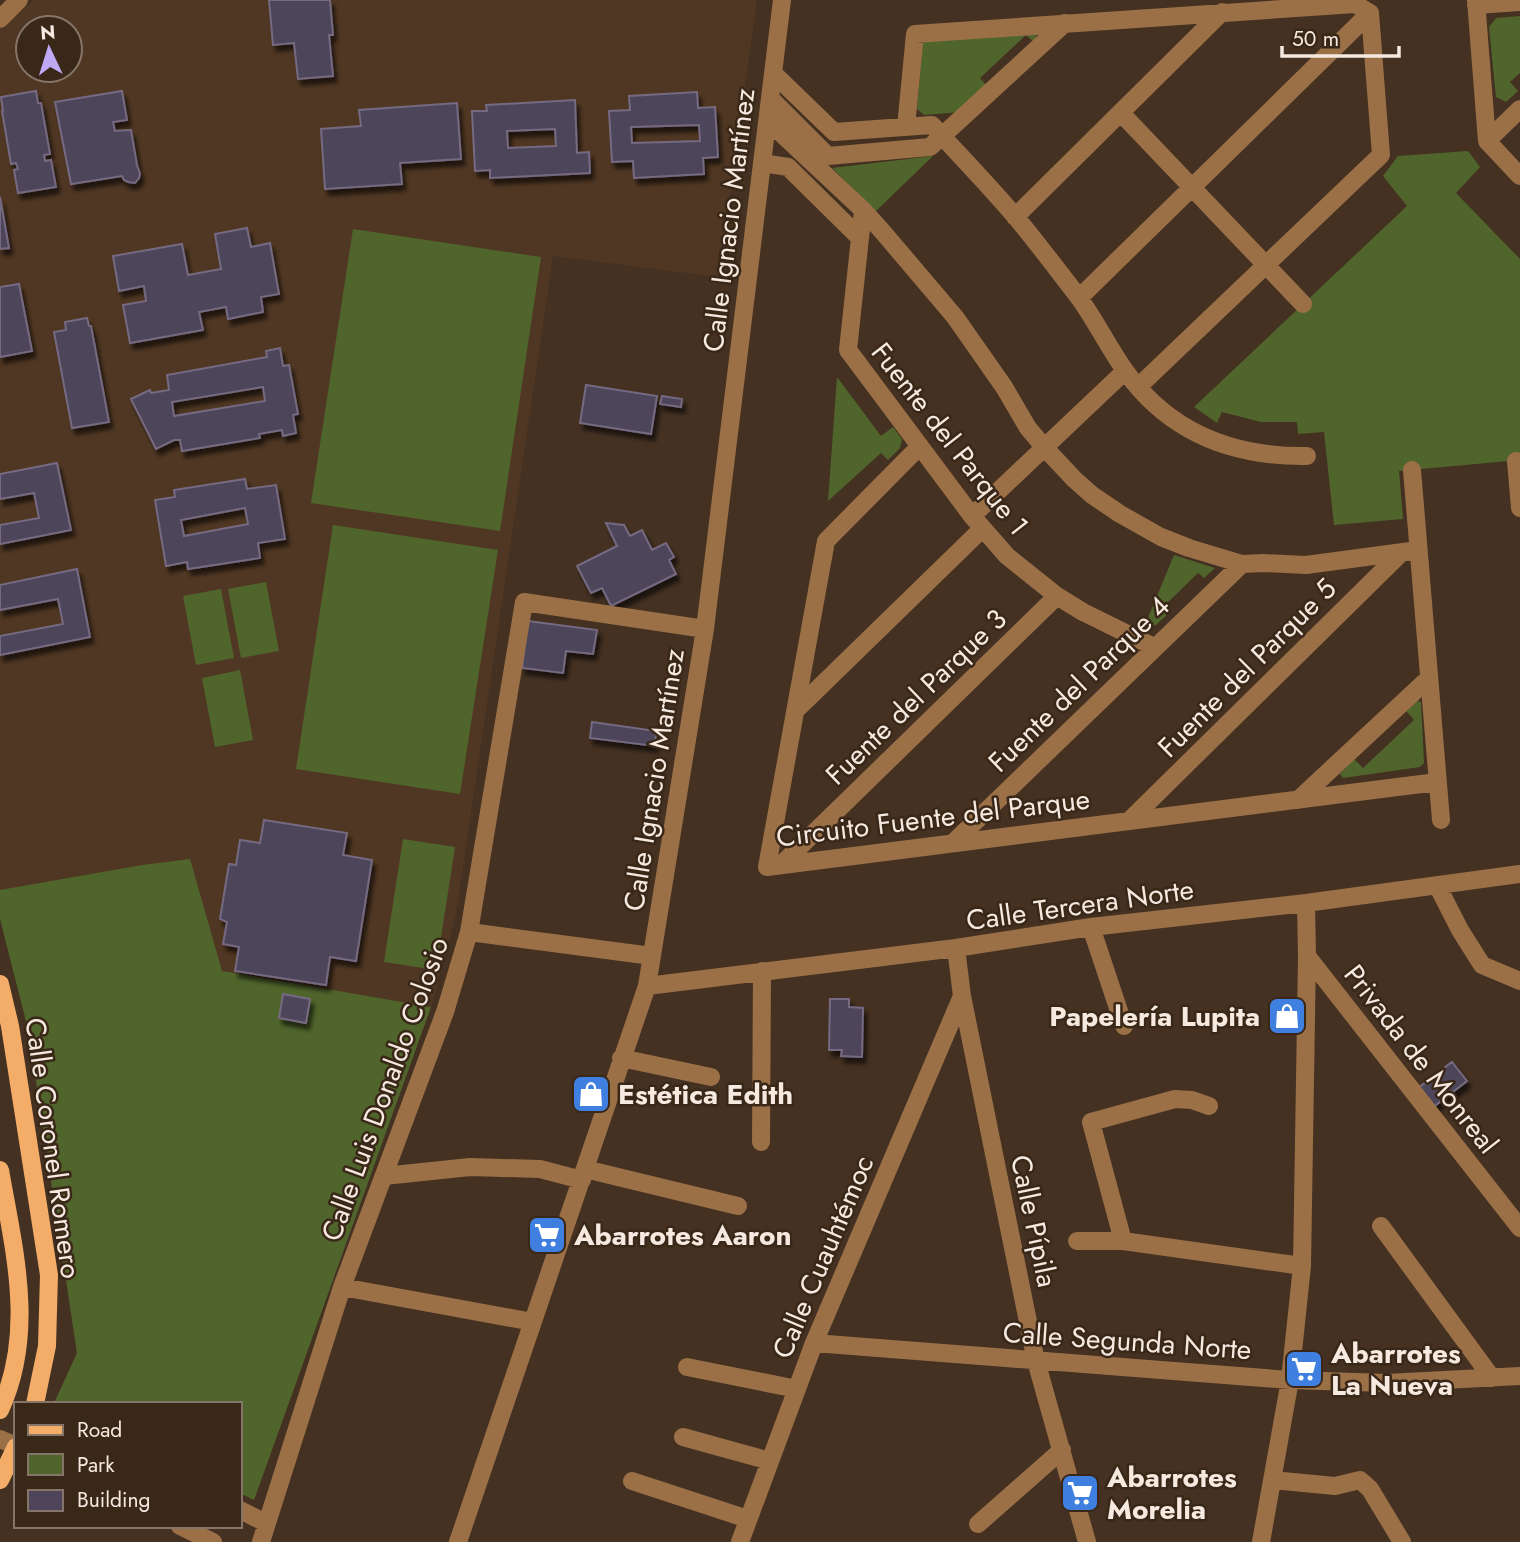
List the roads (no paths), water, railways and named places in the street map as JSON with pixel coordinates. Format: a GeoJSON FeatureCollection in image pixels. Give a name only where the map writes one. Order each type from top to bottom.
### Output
{"type":"FeatureCollection","features":[{"type":"Feature","properties":{"kind":"main road","name":"Calle Coronel Romero"},"geometry":{"type":"LineString","coordinates":[[0,984],[49,1275],[47,1346],[35,1402]]}},
{"type":"Feature","properties":{"kind":"main road","name":"Calle Coronel Romero"},"geometry":{"type":"LineString","coordinates":[[0,1170],[19,1279],[19,1342],[8,1404]]}},
{"type":"Feature","properties":{"kind":"main road"},"geometry":{"type":"LineString","coordinates":[[0,1480],[14,1450]]}},
{"type":"Feature","properties":{"kind":"street"},"geometry":{"type":"LineString","coordinates":[[0,19],[19,0]]}},
{"type":"Feature","properties":{"kind":"street","name":"Calle Ignacio Martínez"},"geometry":{"type":"LineString","coordinates":[[457,1542],[647,986],[705,629],[782,0]]}},
{"type":"Feature","properties":{"kind":"street"},"geometry":{"type":"LineString","coordinates":[[1520,2],[1476,2],[1487,141],[1520,176]]}},
{"type":"Feature","properties":{"kind":"street"},"geometry":{"type":"LineString","coordinates":[[906,127],[915,34],[1354,4],[1370,13]]}},
{"type":"Feature","properties":{"kind":"street"},"geometry":{"type":"LineString","coordinates":[[1015,217],[1222,12]]}},
{"type":"Feature","properties":{"kind":"street"},"geometry":{"type":"LineString","coordinates":[[1079,298],[1370,13]]}},
{"type":"Feature","properties":{"kind":"street"},"geometry":{"type":"LineString","coordinates":[[1138,387],[1381,155],[1370,13]]}},
{"type":"Feature","properties":{"kind":"street"},"geometry":{"type":"LineString","coordinates":[[771,98],[828,156],[930,147],[1065,23]]}},
{"type":"Feature","properties":{"kind":"street"},"geometry":{"type":"LineString","coordinates":[[773,73],[834,132],[932,125],[1015,217],[1079,298],[1125,370],[1165,414],[1221,444],[1264,453],[1307,456]]}},
{"type":"Feature","properties":{"kind":"street"},"geometry":{"type":"LineString","coordinates":[[1487,141],[1520,108]]}},
{"type":"Feature","properties":{"kind":"street"},"geometry":{"type":"LineString","coordinates":[[1121,113],[1303,304]]}},
{"type":"Feature","properties":{"kind":"street"},"geometry":{"type":"LineString","coordinates":[[768,121],[863,210],[955,317],[1004,387],[1028,428],[1092,495],[1140,527],[1161,537],[1242,564],[1306,565],[1410,551]]}},
{"type":"Feature","properties":{"kind":"street"},"geometry":{"type":"LineString","coordinates":[[762,163],[789,167],[859,237]]}},
{"type":"Feature","properties":{"kind":"street"},"geometry":{"type":"LineString","coordinates":[[859,237],[863,210]]}},
{"type":"Feature","properties":{"kind":"street","name":"Fuente del Parque 1"},"geometry":{"type":"LineString","coordinates":[[859,237],[848,350],[977,523],[1007,556],[1057,596],[1154,648]]}},
{"type":"Feature","properties":{"kind":"street"},"geometry":{"type":"LineString","coordinates":[[795,711],[977,523],[1044,447],[1125,370]]}},
{"type":"Feature","properties":{"kind":"street","name":"Circuito Fuente del Parque"},"geometry":{"type":"LineString","coordinates":[[920,446],[826,541],[767,867],[1437,782]]}},
{"type":"Feature","properties":{"kind":"street"},"geometry":{"type":"LineString","coordinates":[[1516,461],[1520,508]]}},
{"type":"Feature","properties":{"kind":"street"},"geometry":{"type":"LineString","coordinates":[[1412,470],[1410,551],[1429,677],[1441,820]]}},
{"type":"Feature","properties":{"kind":"street","name":"Fuente del Parque 5"},"geometry":{"type":"LineString","coordinates":[[1129,821],[1410,551]]}},
{"type":"Feature","properties":{"kind":"street","name":"Fuente del Parque 4"},"geometry":{"type":"LineString","coordinates":[[953,843],[1242,564]]}},
{"type":"Feature","properties":{"kind":"street","name":"Fuente del Parque 3"},"geometry":{"type":"LineString","coordinates":[[781,865],[1057,596]]}},
{"type":"Feature","properties":{"kind":"street","name":"Calle Luis Donaldo Colosio"},"geometry":{"type":"LineString","coordinates":[[261,1542],[342,1287],[445,1012],[469,932],[524,602],[705,629]]}},
{"type":"Feature","properties":{"kind":"street"},"geometry":{"type":"LineString","coordinates":[[1298,800],[1429,677]]}},
{"type":"Feature","properties":{"kind":"street","name":"Calle Tercera Norte"},"geometry":{"type":"LineString","coordinates":[[647,986],[1520,874]]}},
{"type":"Feature","properties":{"kind":"street"},"geometry":{"type":"LineString","coordinates":[[1437,886],[1482,965],[1520,981]]}},
{"type":"Feature","properties":{"kind":"street"},"geometry":{"type":"LineString","coordinates":[[1261,1542],[1290,1380],[1302,1266],[1306,903]]}},
{"type":"Feature","properties":{"kind":"street"},"geometry":{"type":"LineString","coordinates":[[1091,928],[1124,1026]]}},
{"type":"Feature","properties":{"kind":"street"},"geometry":{"type":"LineString","coordinates":[[469,932],[652,956]]}},
{"type":"Feature","properties":{"kind":"street","name":"Calle Pípila"},"geometry":{"type":"LineString","coordinates":[[956,948],[962,996],[1036,1361],[1087,1542]]}},
{"type":"Feature","properties":{"kind":"street","name":"Privada de Monreal"},"geometry":{"type":"LineString","coordinates":[[1307,956],[1520,1228]]}},
{"type":"Feature","properties":{"kind":"street"},"geometry":{"type":"LineString","coordinates":[[761,1142],[762,971]]}},
{"type":"Feature","properties":{"kind":"street","name":"Calle Cuauhtémoc"},"geometry":{"type":"LineString","coordinates":[[740,1542],[814,1343],[962,996]]}},
{"type":"Feature","properties":{"kind":"street"},"geometry":{"type":"LineString","coordinates":[[621,1058],[711,1077]]}},
{"type":"Feature","properties":{"kind":"street"},"geometry":{"type":"LineString","coordinates":[[1123,1241],[1091,1122],[1175,1099],[1192,1100],[1209,1106]]}},
{"type":"Feature","properties":{"kind":"street"},"geometry":{"type":"LineString","coordinates":[[384,1176],[470,1167],[540,1169],[583,1174],[738,1206]]}},
{"type":"Feature","properties":{"kind":"street"},"geometry":{"type":"LineString","coordinates":[[1381,1226],[1492,1378]]}},
{"type":"Feature","properties":{"kind":"street"},"geometry":{"type":"LineString","coordinates":[[1077,1241],[1123,1241],[1302,1266]]}},
{"type":"Feature","properties":{"kind":"street"},"geometry":{"type":"LineString","coordinates":[[342,1287],[533,1322]]}},
{"type":"Feature","properties":{"kind":"street","name":"Calle Segunda Norte"},"geometry":{"type":"LineString","coordinates":[[814,1343],[1290,1380],[1387,1383],[1520,1377]]}},
{"type":"Feature","properties":{"kind":"street"},"geometry":{"type":"LineString","coordinates":[[687,1367],[797,1389]]}},
{"type":"Feature","properties":{"kind":"street"},"geometry":{"type":"LineString","coordinates":[[682,1437],[770,1461]]}},
{"type":"Feature","properties":{"kind":"street"},"geometry":{"type":"LineString","coordinates":[[978,1524],[1062,1450]]}},
{"type":"Feature","properties":{"kind":"street"},"geometry":{"type":"LineString","coordinates":[[1272,1480],[1335,1486],[1360,1480],[1370,1489],[1402,1542]]}},
{"type":"Feature","properties":{"kind":"street"},"geometry":{"type":"LineString","coordinates":[[632,1481],[748,1519]]}},
{"type":"Feature","properties":{"kind":"street"},"geometry":{"type":"LineString","coordinates":[[242,1511],[266,1523]]}},
{"type":"Feature","properties":{"kind":"street"},"geometry":{"type":"LineString","coordinates":[[184,1528],[213,1542]]}},
{"type":"Feature","properties":{"kind":"place","name":"Papelería Lupita"},"geometry":{"type":"Point","coordinates":[1287,1016]}},
{"type":"Feature","properties":{"kind":"place","name":"Estética Edith"},"geometry":{"type":"Point","coordinates":[591,1094]}},
{"type":"Feature","properties":{"kind":"place","name":"Abarrotes Aaron"},"geometry":{"type":"Point","coordinates":[547,1235]}},
{"type":"Feature","properties":{"kind":"place","name":"Abarrotes La Nueva"},"geometry":{"type":"Point","coordinates":[1304,1369]}},
{"type":"Feature","properties":{"kind":"place","name":"Abarrotes Morelia"},"geometry":{"type":"Point","coordinates":[1080,1493]}}]}
